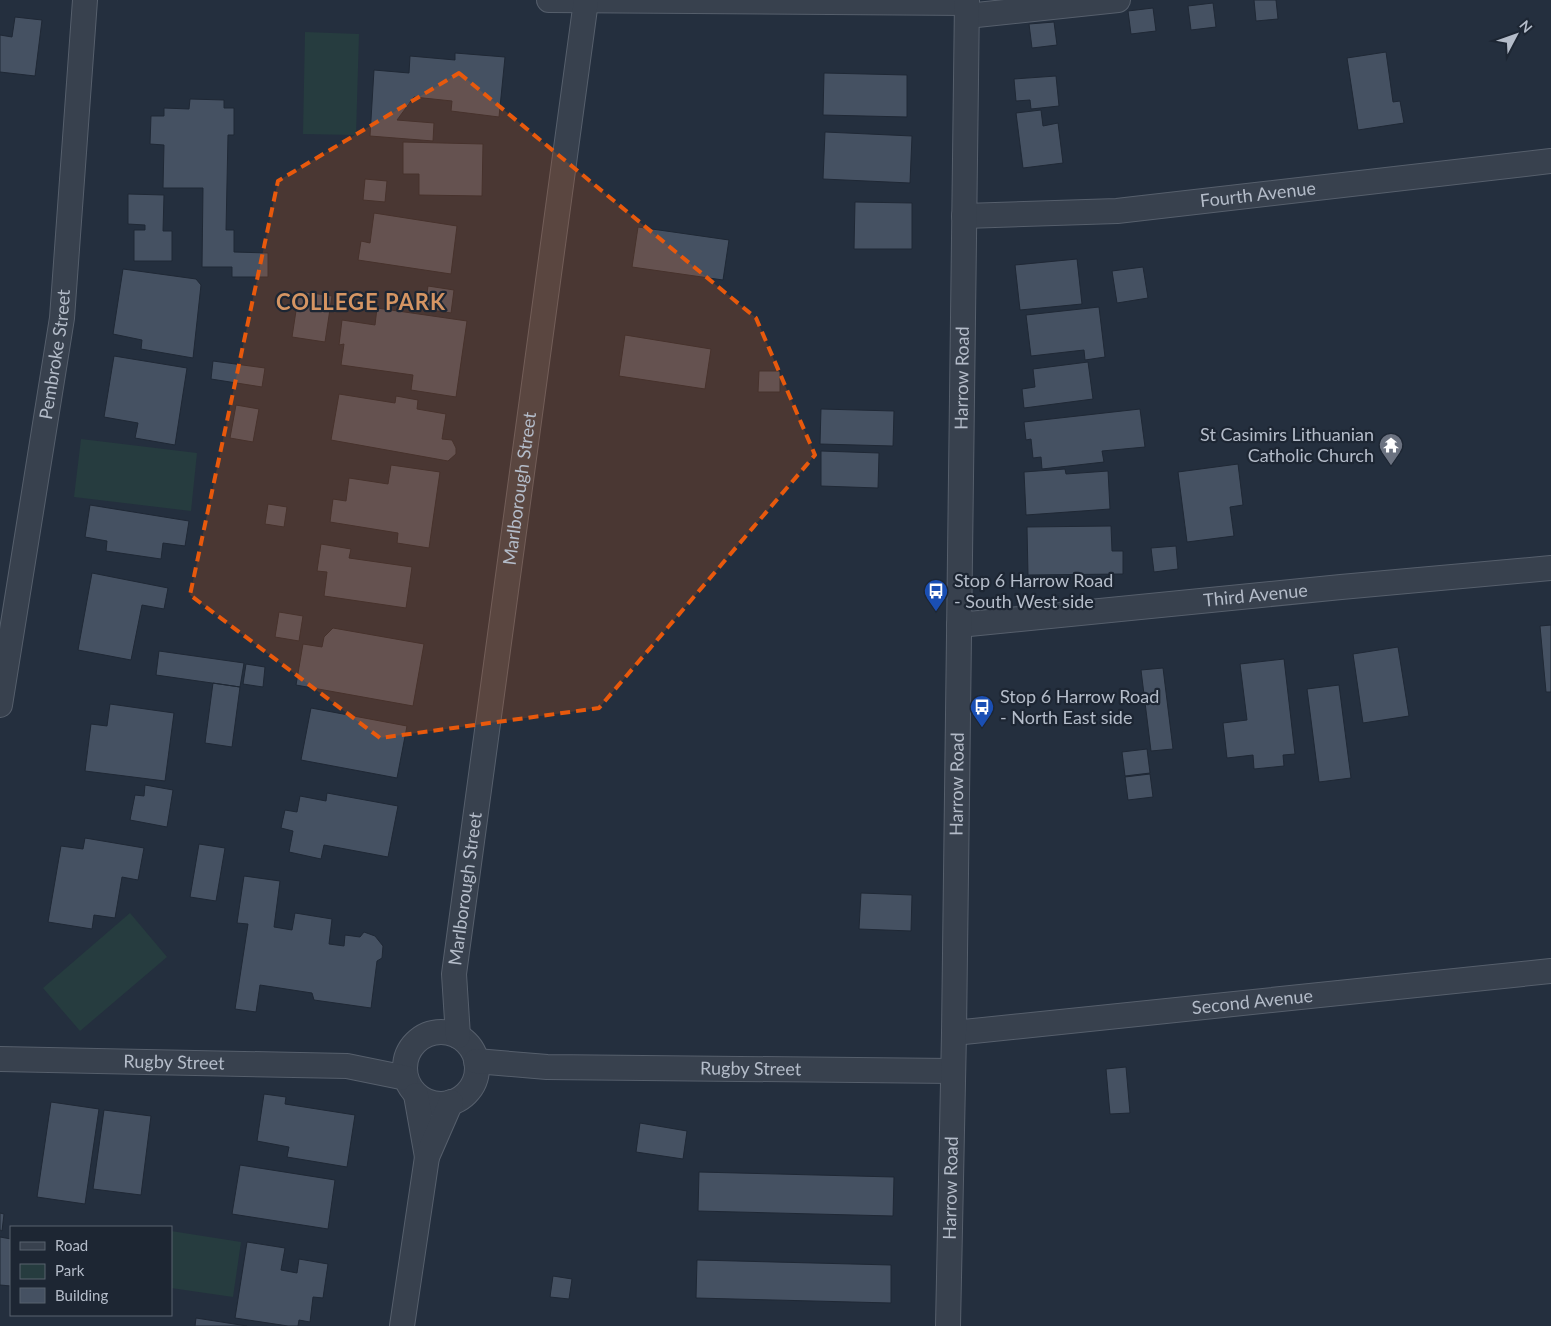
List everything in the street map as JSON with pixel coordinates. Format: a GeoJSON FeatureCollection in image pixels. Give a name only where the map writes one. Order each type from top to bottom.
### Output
{"type":"FeatureCollection","features":[{"type":"Feature","properties":{"kind":"street","name":"Pembroke Street"},"geometry":{"type":"LineString","coordinates":[[0,705],[62,318],[86,0]]}},
{"type":"Feature","properties":{"kind":"street"},"geometry":{"type":"LineString","coordinates":[[549,0],[967,6],[1118,0]]}},
{"type":"Feature","properties":{"kind":"street","name":"Marlborough Street"},"geometry":{"type":"LineString","coordinates":[[458,1036],[454,974],[586,1]]}},
{"type":"Feature","properties":{"kind":"street","name":"Harrow Road"},"geometry":{"type":"LineString","coordinates":[[948,1326],[954,1033],[967,6]]}},
{"type":"Feature","properties":{"kind":"street","name":"Fourth Avenue"},"geometry":{"type":"LineString","coordinates":[[964,216],[1118,211],[1551,161]]}},
{"type":"Feature","properties":{"kind":"street","name":"Third Avenue"},"geometry":{"type":"LineString","coordinates":[[959,625],[1551,568]]}},
{"type":"Feature","properties":{"kind":"street","name":"Second Avenue"},"geometry":{"type":"LineString","coordinates":[[954,1033],[1551,971]]}},
{"type":"Feature","properties":{"kind":"street","name":"Marlborough Street"},"geometry":{"type":"LineString","coordinates":[[433,1032],[454,974]]}},
{"type":"Feature","properties":{"kind":"street"},"geometry":{"type":"LineString","coordinates":[[411,1086],[428,1102],[447,1104],[464,1096],[475,1071],[472,1050],[458,1036],[446,1032],[433,1032],[422,1037],[412,1046],[407,1054],[404,1066],[411,1086],[427,1157]]}},
{"type":"Feature","properties":{"kind":"street","name":"Rugby Street"},"geometry":{"type":"LineString","coordinates":[[0,1059],[347,1066],[407,1054]]}},
{"type":"Feature","properties":{"kind":"street","name":"Rugby Street"},"geometry":{"type":"LineString","coordinates":[[347,1066],[411,1086]]}},
{"type":"Feature","properties":{"kind":"street","name":"Rugby Street"},"geometry":{"type":"LineString","coordinates":[[475,1071],[547,1067],[953,1071]]}},
{"type":"Feature","properties":{"kind":"street"},"geometry":{"type":"LineString","coordinates":[[402,1326],[427,1157],[451,1102]]}},
{"type":"Feature","properties":{"kind":"highlighted area"},"geometry":{"type":"Polygon","coordinates":[[[459,73],[756,318],[815,455],[599,708],[380,738],[190,595],[278,181],[459,73]]]}},
{"type":"Feature","properties":{"kind":"green space"},"geometry":{"type":"Polygon","coordinates":[[[305,32],[359,34],[356,135],[303,134],[305,32]]]}},
{"type":"Feature","properties":{"kind":"green space"},"geometry":{"type":"Polygon","coordinates":[[[81,439],[197,453],[191,511],[74,497],[81,439]]]}},
{"type":"Feature","properties":{"kind":"green space"},"geometry":{"type":"Polygon","coordinates":[[[130,913],[167,957],[80,1031],[43,988],[130,913]]]}},
{"type":"Feature","properties":{"kind":"green space"},"geometry":{"type":"Polygon","coordinates":[[[172,1231],[241,1242],[233,1297],[172,1288],[172,1231]]]}},
{"type":"Feature","properties":{"kind":"building"},"geometry":{"type":"Polygon","coordinates":[[[1254,0],[1276,0],[1278,19],[1256,21],[1254,0]]]}},
{"type":"Feature","properties":{"kind":"building"},"geometry":{"type":"Polygon","coordinates":[[[1213,3],[1216,27],[1191,30],[1188,6],[1213,3]]]}},
{"type":"Feature","properties":{"kind":"building"},"geometry":{"type":"Polygon","coordinates":[[[1153,8],[1156,31],[1131,34],[1128,11],[1153,8]]]}},
{"type":"Feature","properties":{"kind":"building"},"geometry":{"type":"Polygon","coordinates":[[[15,17],[42,20],[35,76],[0,72],[0,35],[12,37],[15,17]]]}},
{"type":"Feature","properties":{"kind":"building"},"geometry":{"type":"Polygon","coordinates":[[[1054,22],[1057,45],[1032,48],[1029,24],[1054,22]]]}},
{"type":"Feature","properties":{"kind":"building"},"geometry":{"type":"Polygon","coordinates":[[[1386,52],[1393,102],[1400,101],[1404,123],[1358,130],[1347,58],[1386,52]]]}},
{"type":"Feature","properties":{"kind":"building"},"geometry":{"type":"Polygon","coordinates":[[[455,53],[505,57],[499,117],[451,111],[452,101],[414,97],[397,120],[434,123],[433,141],[370,136],[374,70],[409,73],[410,56],[455,60],[455,53]]]}},
{"type":"Feature","properties":{"kind":"building"},"geometry":{"type":"Polygon","coordinates":[[[824,73],[907,75],[907,117],[823,115],[824,73]]]}},
{"type":"Feature","properties":{"kind":"building"},"geometry":{"type":"Polygon","coordinates":[[[1056,76],[1059,106],[1031,109],[1030,100],[1016,101],[1014,79],[1056,76]]]}},
{"type":"Feature","properties":{"kind":"building"},"geometry":{"type":"Polygon","coordinates":[[[190,99],[224,100],[224,108],[234,108],[234,135],[228,135],[226,230],[234,230],[234,252],[268,253],[268,277],[232,277],[232,267],[202,267],[203,188],[163,188],[164,145],[150,144],[151,116],[164,116],[164,108],[189,109],[190,99]]]}},
{"type":"Feature","properties":{"kind":"building"},"geometry":{"type":"Polygon","coordinates":[[[1041,110],[1043,126],[1058,123],[1063,163],[1023,168],[1016,113],[1041,110]]]}},
{"type":"Feature","properties":{"kind":"building"},"geometry":{"type":"Polygon","coordinates":[[[825,132],[912,136],[910,183],[823,179],[825,132]]]}},
{"type":"Feature","properties":{"kind":"building"},"geometry":{"type":"Polygon","coordinates":[[[403,142],[483,144],[482,196],[419,195],[419,174],[403,174],[403,142]]]}},
{"type":"Feature","properties":{"kind":"building"},"geometry":{"type":"Polygon","coordinates":[[[365,179],[387,181],[385,202],[363,200],[365,179]]]}},
{"type":"Feature","properties":{"kind":"building"},"geometry":{"type":"Polygon","coordinates":[[[128,194],[164,195],[163,231],[172,231],[172,261],[134,261],[134,230],[145,230],[145,225],[128,224],[128,194]]]}},
{"type":"Feature","properties":{"kind":"building"},"geometry":{"type":"Polygon","coordinates":[[[855,202],[912,203],[912,249],[854,249],[855,202]]]}},
{"type":"Feature","properties":{"kind":"building"},"geometry":{"type":"Polygon","coordinates":[[[374,213],[457,226],[451,274],[358,260],[361,241],[370,243],[374,213]]]}},
{"type":"Feature","properties":{"kind":"building"},"geometry":{"type":"Polygon","coordinates":[[[638,227],[729,240],[723,280],[632,267],[638,227]]]}},
{"type":"Feature","properties":{"kind":"building"},"geometry":{"type":"Polygon","coordinates":[[[1077,259],[1082,304],[1020,310],[1015,265],[1077,259]]]}},
{"type":"Feature","properties":{"kind":"building"},"geometry":{"type":"Polygon","coordinates":[[[1143,267],[1148,298],[1117,303],[1112,271],[1143,267]]]}},
{"type":"Feature","properties":{"kind":"building"},"geometry":{"type":"Polygon","coordinates":[[[123,269],[196,279],[201,285],[193,358],[141,349],[142,340],[113,334],[123,269]]]}},
{"type":"Feature","properties":{"kind":"building"},"geometry":{"type":"Polygon","coordinates":[[[428,286],[454,290],[451,313],[425,309],[428,286]]]}},
{"type":"Feature","properties":{"kind":"building"},"geometry":{"type":"Polygon","coordinates":[[[299,291],[332,296],[325,342],[292,337],[299,291]]]}},
{"type":"Feature","properties":{"kind":"building"},"geometry":{"type":"Polygon","coordinates":[[[1099,307],[1105,357],[1085,360],[1084,350],[1031,356],[1026,315],[1099,307]]]}},
{"type":"Feature","properties":{"kind":"building"},"geometry":{"type":"Polygon","coordinates":[[[377,308],[467,321],[456,397],[411,390],[413,375],[341,365],[344,344],[339,345],[342,320],[375,325],[377,308]]]}},
{"type":"Feature","properties":{"kind":"building"},"geometry":{"type":"Polygon","coordinates":[[[625,335],[711,349],[705,389],[619,376],[625,335]]]}},
{"type":"Feature","properties":{"kind":"building"},"geometry":{"type":"Polygon","coordinates":[[[114,356],[187,368],[175,445],[135,438],[138,423],[104,417],[114,356]]]}},
{"type":"Feature","properties":{"kind":"building"},"geometry":{"type":"Polygon","coordinates":[[[213,361],[265,368],[262,387],[211,379],[213,361]]]}},
{"type":"Feature","properties":{"kind":"building"},"geometry":{"type":"Polygon","coordinates":[[[1088,362],[1093,399],[1024,408],[1022,389],[1035,387],[1033,369],[1088,362]]]}},
{"type":"Feature","properties":{"kind":"building"},"geometry":{"type":"Polygon","coordinates":[[[759,371],[780,371],[780,392],[758,392],[759,371]]]}},
{"type":"Feature","properties":{"kind":"building"},"geometry":{"type":"Polygon","coordinates":[[[339,394],[395,403],[396,396],[418,400],[417,409],[446,414],[442,439],[452,440],[456,448],[456,454],[448,461],[331,440],[339,394]]]}},
{"type":"Feature","properties":{"kind":"building"},"geometry":{"type":"Polygon","coordinates":[[[236,405],[259,409],[253,442],[230,438],[236,405]]]}},
{"type":"Feature","properties":{"kind":"building"},"geometry":{"type":"Polygon","coordinates":[[[821,409],[894,411],[893,446],[820,444],[821,409]]]}},
{"type":"Feature","properties":{"kind":"building"},"geometry":{"type":"Polygon","coordinates":[[[1140,409],[1145,447],[1102,451],[1104,462],[1042,469],[1041,457],[1033,458],[1031,439],[1026,440],[1024,422],[1140,409]]]}},
{"type":"Feature","properties":{"kind":"building"},"geometry":{"type":"Polygon","coordinates":[[[821,451],[879,453],[878,488],[821,486],[821,451]]]}},
{"type":"Feature","properties":{"kind":"building"},"geometry":{"type":"Polygon","coordinates":[[[1238,464],[1243,505],[1230,507],[1234,536],[1187,542],[1178,472],[1238,464]]]}},
{"type":"Feature","properties":{"kind":"building"},"geometry":{"type":"Polygon","coordinates":[[[391,465],[440,472],[429,548],[397,543],[398,533],[330,522],[333,499],[346,501],[349,478],[388,484],[391,465]]]}},
{"type":"Feature","properties":{"kind":"building"},"geometry":{"type":"Polygon","coordinates":[[[1065,469],[1066,474],[1108,471],[1110,509],[1026,515],[1024,472],[1065,469]]]}},
{"type":"Feature","properties":{"kind":"building"},"geometry":{"type":"Polygon","coordinates":[[[268,504],[287,507],[284,527],[265,524],[268,504]]]}},
{"type":"Feature","properties":{"kind":"building"},"geometry":{"type":"Polygon","coordinates":[[[90,505],[189,521],[185,546],[163,543],[161,559],[106,551],[107,541],[85,537],[90,505]]]}},
{"type":"Feature","properties":{"kind":"building"},"geometry":{"type":"Polygon","coordinates":[[[1111,526],[1112,551],[1123,551],[1123,574],[1028,575],[1027,527],[1111,526]]]}},
{"type":"Feature","properties":{"kind":"building"},"geometry":{"type":"Polygon","coordinates":[[[321,544],[351,549],[349,558],[412,567],[406,608],[324,596],[327,572],[317,571],[321,544]]]}},
{"type":"Feature","properties":{"kind":"building"},"geometry":{"type":"Polygon","coordinates":[[[1176,546],[1178,569],[1154,572],[1151,548],[1176,546]]]}},
{"type":"Feature","properties":{"kind":"building"},"geometry":{"type":"Polygon","coordinates":[[[92,573],[168,588],[164,609],[142,605],[131,660],[78,650],[92,573]]]}},
{"type":"Feature","properties":{"kind":"building"},"geometry":{"type":"Polygon","coordinates":[[[279,612],[303,616],[299,641],[275,637],[279,612]]]}},
{"type":"Feature","properties":{"kind":"building"},"geometry":{"type":"Polygon","coordinates":[[[1551,625],[1551,692],[1546,692],[1540,626],[1551,625]]]}},
{"type":"Feature","properties":{"kind":"building"},"geometry":{"type":"Polygon","coordinates":[[[333,628],[424,644],[413,706],[296,685],[303,644],[322,647],[324,637],[333,628]]]}},
{"type":"Feature","properties":{"kind":"building"},"geometry":{"type":"Polygon","coordinates":[[[1398,647],[1409,716],[1363,723],[1353,654],[1398,647]]]}},
{"type":"Feature","properties":{"kind":"building"},"geometry":{"type":"Polygon","coordinates":[[[159,651],[244,663],[240,687],[156,675],[159,651]]]}},
{"type":"Feature","properties":{"kind":"building"},"geometry":{"type":"Polygon","coordinates":[[[1284,659],[1295,754],[1283,755],[1284,766],[1254,769],[1253,755],[1227,758],[1223,723],[1247,720],[1240,664],[1284,659]]]}},
{"type":"Feature","properties":{"kind":"building"},"geometry":{"type":"Polygon","coordinates":[[[246,664],[265,667],[263,687],[243,684],[246,664]]]}},
{"type":"Feature","properties":{"kind":"building"},"geometry":{"type":"Polygon","coordinates":[[[1163,668],[1173,749],[1151,751],[1141,670],[1163,668]]]}},
{"type":"Feature","properties":{"kind":"building"},"geometry":{"type":"Polygon","coordinates":[[[213,683],[240,687],[232,747],[205,743],[213,683]]]}},
{"type":"Feature","properties":{"kind":"building"},"geometry":{"type":"Polygon","coordinates":[[[1339,685],[1351,778],[1319,782],[1307,689],[1339,685]]]}},
{"type":"Feature","properties":{"kind":"building"},"geometry":{"type":"Polygon","coordinates":[[[110,704],[174,713],[165,781],[85,771],[91,724],[107,726],[110,704]]]}},
{"type":"Feature","properties":{"kind":"building"},"geometry":{"type":"Polygon","coordinates":[[[311,708],[407,726],[397,778],[301,760],[311,708]]]}},
{"type":"Feature","properties":{"kind":"building"},"geometry":{"type":"Polygon","coordinates":[[[1147,749],[1150,773],[1125,776],[1122,752],[1147,749]]]}},
{"type":"Feature","properties":{"kind":"building"},"geometry":{"type":"Polygon","coordinates":[[[1150,774],[1153,797],[1128,800],[1125,777],[1150,774]]]}},
{"type":"Feature","properties":{"kind":"building"},"geometry":{"type":"Polygon","coordinates":[[[145,785],[173,790],[167,827],[130,820],[135,795],[144,796],[145,785]]]}},
{"type":"Feature","properties":{"kind":"building"},"geometry":{"type":"Polygon","coordinates":[[[327,793],[398,806],[388,857],[324,845],[321,859],[289,852],[293,831],[281,828],[285,810],[297,812],[300,796],[326,801],[327,793]]]}},
{"type":"Feature","properties":{"kind":"building"},"geometry":{"type":"Polygon","coordinates":[[[85,838],[144,848],[138,880],[122,877],[115,918],[94,915],[92,929],[48,922],[61,846],[83,849],[85,838]]]}},
{"type":"Feature","properties":{"kind":"building"},"geometry":{"type":"Polygon","coordinates":[[[199,844],[225,848],[216,901],[190,897],[199,844]]]}},
{"type":"Feature","properties":{"kind":"building"},"geometry":{"type":"Polygon","coordinates":[[[244,876],[280,881],[274,927],[292,930],[295,913],[332,919],[329,944],[344,946],[345,935],[360,937],[364,932],[375,936],[383,946],[382,958],[377,961],[371,1008],[314,1000],[312,993],[260,985],[256,1012],[235,1009],[248,924],[237,923],[244,876]]]}},
{"type":"Feature","properties":{"kind":"building"},"geometry":{"type":"Polygon","coordinates":[[[861,893],[912,895],[911,931],[859,929],[861,893]]]}},
{"type":"Feature","properties":{"kind":"building"},"geometry":{"type":"Polygon","coordinates":[[[1126,1067],[1130,1113],[1110,1114],[1106,1069],[1126,1067]]]}},
{"type":"Feature","properties":{"kind":"building"},"geometry":{"type":"Polygon","coordinates":[[[264,1094],[286,1097],[285,1104],[355,1115],[347,1167],[287,1157],[289,1147],[257,1141],[264,1094]]]}},
{"type":"Feature","properties":{"kind":"building"},"geometry":{"type":"Polygon","coordinates":[[[51,1102],[99,1109],[85,1204],[37,1197],[51,1102]]]}},
{"type":"Feature","properties":{"kind":"building"},"geometry":{"type":"Polygon","coordinates":[[[104,1110],[151,1116],[141,1195],[93,1189],[104,1110]]]}},
{"type":"Feature","properties":{"kind":"building"},"geometry":{"type":"Polygon","coordinates":[[[640,1123],[687,1131],[683,1159],[636,1152],[640,1123]]]}},
{"type":"Feature","properties":{"kind":"building"},"geometry":{"type":"Polygon","coordinates":[[[240,1165],[335,1180],[328,1229],[232,1214],[240,1165]]]}},
{"type":"Feature","properties":{"kind":"building"},"geometry":{"type":"Polygon","coordinates":[[[699,1172],[894,1177],[893,1216],[698,1211],[699,1172]]]}},
{"type":"Feature","properties":{"kind":"building"},"geometry":{"type":"Polygon","coordinates":[[[0,1213],[4,1214],[2,1231],[0,1230],[0,1213]]]}},
{"type":"Feature","properties":{"kind":"building"},"geometry":{"type":"Polygon","coordinates":[[[0,1237],[10,1239],[10,1286],[0,1285],[0,1237]]]}},
{"type":"Feature","properties":{"kind":"building"},"geometry":{"type":"Polygon","coordinates":[[[247,1242],[285,1248],[281,1270],[297,1273],[299,1259],[328,1264],[323,1298],[313,1297],[310,1322],[299,1320],[298,1326],[288,1326],[235,1318],[247,1242]]]}},
{"type":"Feature","properties":{"kind":"building"},"geometry":{"type":"Polygon","coordinates":[[[697,1260],[891,1265],[891,1303],[696,1298],[697,1260]]]}},
{"type":"Feature","properties":{"kind":"building"},"geometry":{"type":"Polygon","coordinates":[[[553,1276],[572,1279],[569,1299],[550,1297],[553,1276]]]}},
{"type":"Feature","properties":{"kind":"building"},"geometry":{"type":"Polygon","coordinates":[[[196,1318],[247,1326],[195,1326],[196,1318]]]}},
{"type":"Feature","properties":{"kind":"place","name":"St Casimirs Lithuanian Catholic Church"},"geometry":{"type":"Point","coordinates":[1391,466]}},
{"type":"Feature","properties":{"kind":"place","name":"Stop 6 Harrow Road - South West side"},"geometry":{"type":"Point","coordinates":[936,612]}},
{"type":"Feature","properties":{"kind":"place","name":"Stop 6 Harrow Road - North East side"},"geometry":{"type":"Point","coordinates":[982,728]}},
{"type":"Feature","properties":{"kind":"district","name":"COLLEGE PARK"},"geometry":{"type":"Point","coordinates":[361,302]}}]}
